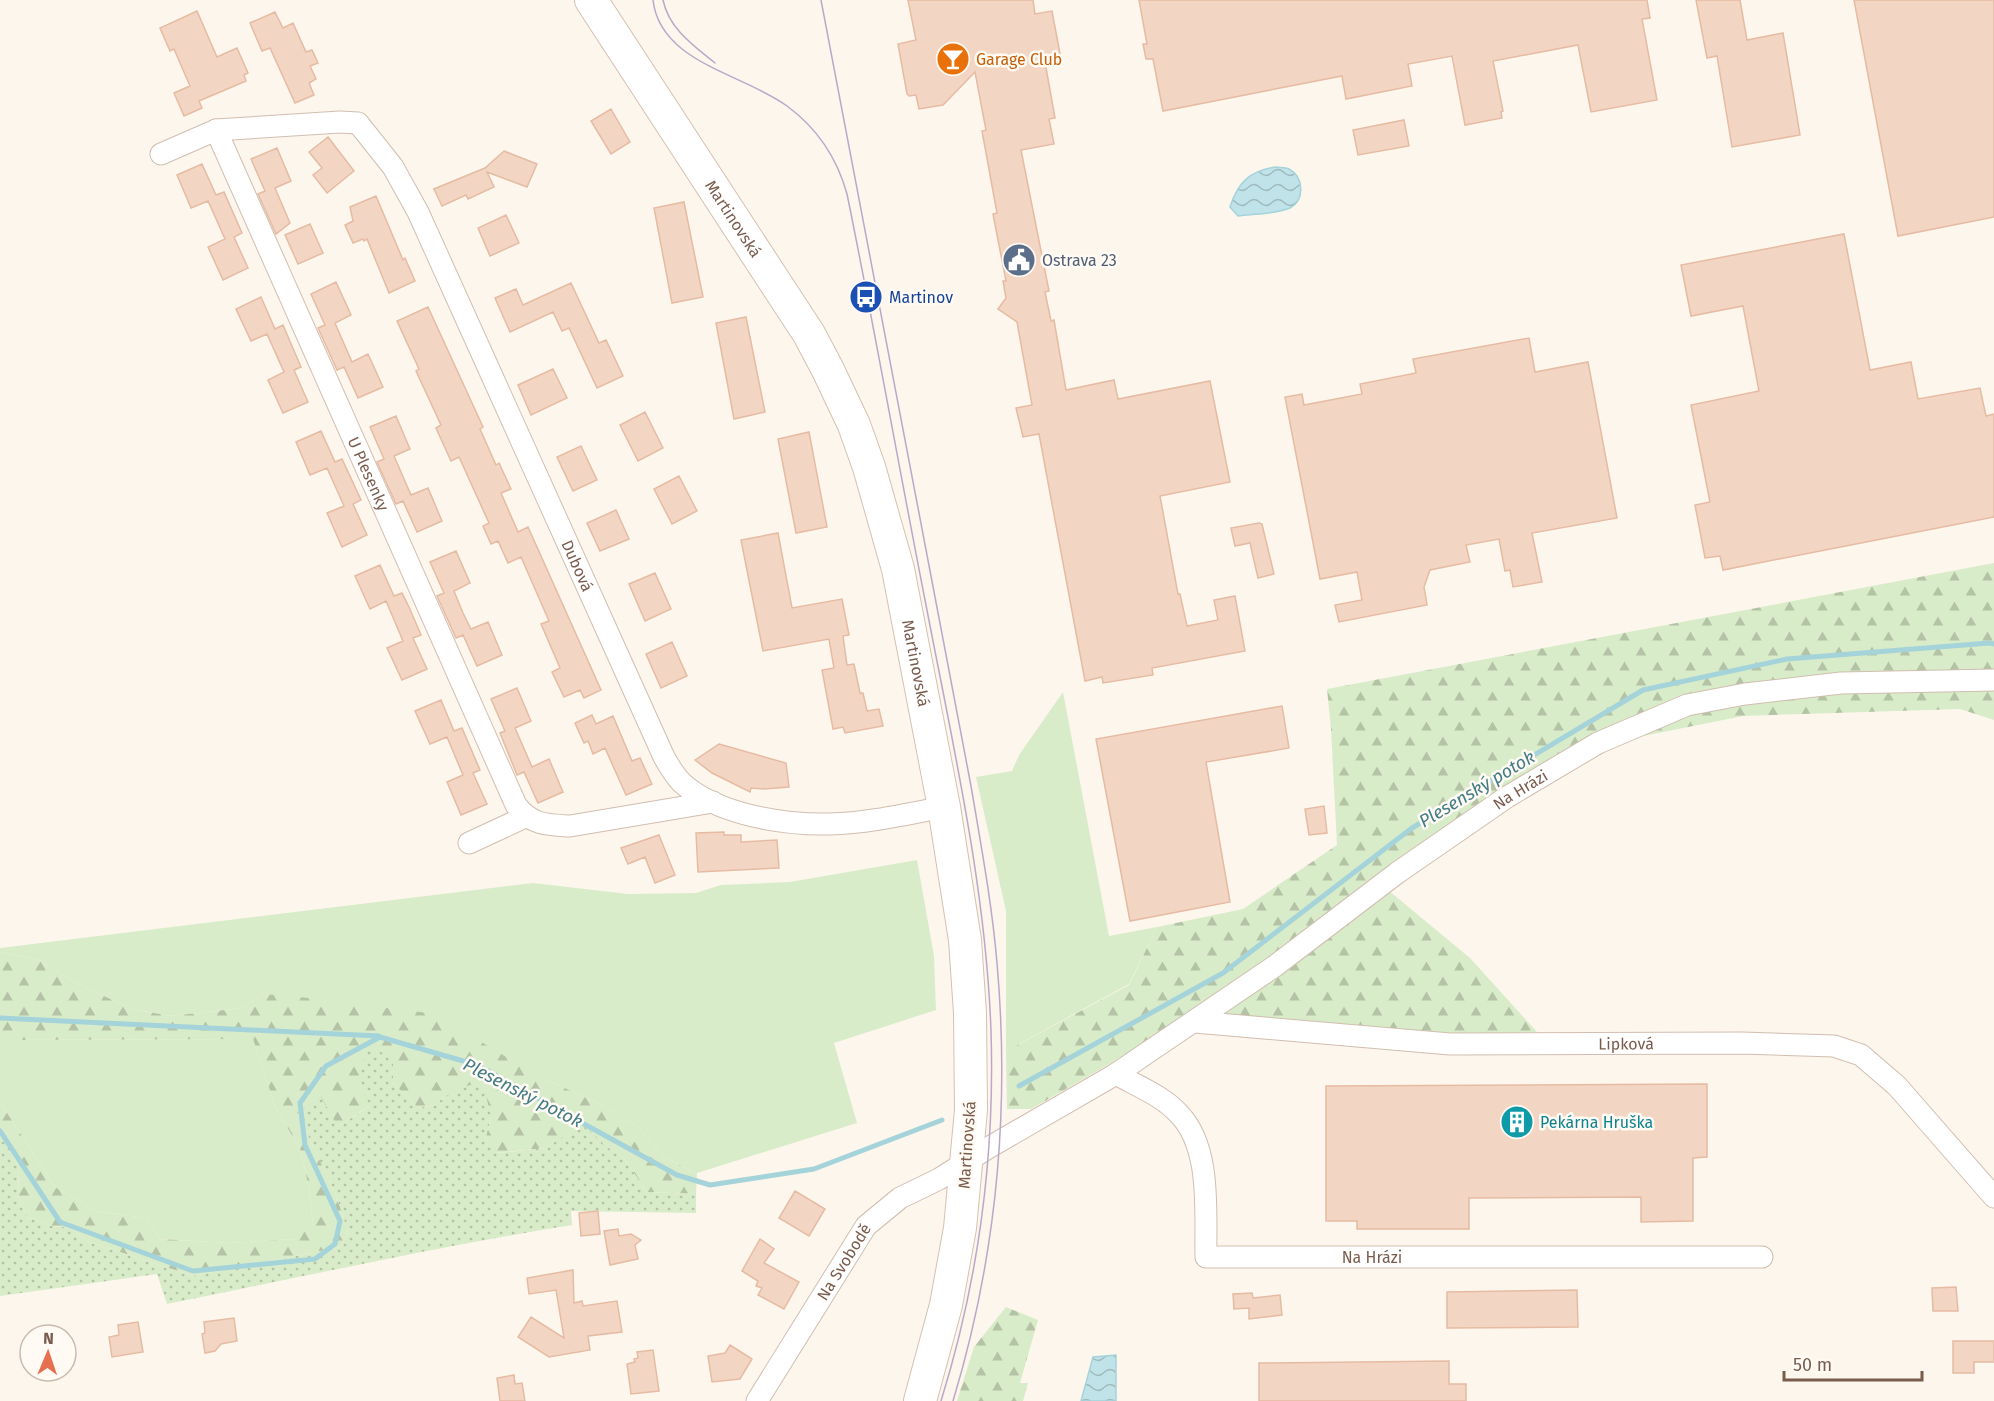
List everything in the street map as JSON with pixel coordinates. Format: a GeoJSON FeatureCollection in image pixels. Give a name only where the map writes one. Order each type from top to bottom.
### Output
{"type":"FeatureCollection","features":[{"type":"Feature","properties":{"kind":"street","name":"Martinovská"},"geometry":{"type":"LineString","coordinates":[[591,0],[809,334],[854,425],[873,477],[898,569],[944,807],[965,940],[970,1013],[971,1110],[960,1228],[946,1305],[920,1401]]}},
{"type":"Feature","properties":{"kind":"street","name":"Dubová"},"geometry":{"type":"LineString","coordinates":[[216,130],[340,122],[358,123],[393,167],[406,188],[664,757],[683,784],[713,802],[756,816],[803,823],[832,824],[944,807]]}},
{"type":"Feature","properties":{"kind":"street"},"geometry":{"type":"LineString","coordinates":[[161,154],[216,130]]}},
{"type":"Feature","properties":{"kind":"street","name":"U Plesenky"},"geometry":{"type":"LineString","coordinates":[[216,130],[516,806],[525,816]]}},
{"type":"Feature","properties":{"kind":"street","name":"Na Hrázi"},"geometry":{"type":"LineString","coordinates":[[967,1160],[1116,1074],[1195,1022],[1470,822],[1507,797],[1598,743],[1687,705],[1745,694],[1841,683],[1994,680]]}},
{"type":"Feature","properties":{"kind":"street"},"geometry":{"type":"LineString","coordinates":[[469,843],[525,816],[546,825],[570,826],[713,802]]}},
{"type":"Feature","properties":{"kind":"street","name":"Lipková"},"geometry":{"type":"LineString","coordinates":[[1195,1022],[1450,1044],[1742,1042],[1834,1046],[1862,1055],[1897,1086],[1994,1197]]}},
{"type":"Feature","properties":{"kind":"street","name":"Na Hrázi"},"geometry":{"type":"LineString","coordinates":[[1116,1074],[1167,1102],[1189,1125],[1197,1141],[1203,1172],[1206,1257],[1762,1257]]}},
{"type":"Feature","properties":{"kind":"street","name":"Na Svobodě"},"geometry":{"type":"LineString","coordinates":[[756,1401],[866,1226],[900,1198],[939,1179],[967,1160]]}},
{"type":"Feature","properties":{"kind":"green space"},"geometry":{"type":"Polygon","coordinates":[[[1994,563],[1994,720],[1960,709],[1743,716],[1603,744],[1388,890],[1470,958],[1537,1032],[1296,1039],[1198,1013],[1031,1109],[1007,1109],[1006,1051],[1129,985],[1157,927],[1243,909],[1337,845],[1327,689],[1994,563]]]}},
{"type":"Feature","properties":{"kind":"green space"},"geometry":{"type":"Polygon","coordinates":[[[1063,692],[1109,936],[1157,927],[1129,984],[1006,1051],[1006,911],[976,777],[1012,771],[1019,755],[1063,692]]]}},
{"type":"Feature","properties":{"kind":"green space"},"geometry":{"type":"Polygon","coordinates":[[[917,860],[934,956],[936,1010],[834,1043],[857,1123],[697,1173],[665,1158],[638,1127],[598,1103],[538,1076],[264,994],[242,1008],[171,1016],[132,1009],[78,984],[39,960],[0,952],[0,948],[533,883],[628,894],[696,893],[721,885],[790,882],[917,860]]]}},
{"type":"Feature","properties":{"kind":"green space"},"geometry":{"type":"Polygon","coordinates":[[[0,952],[39,960],[78,984],[132,1009],[171,1016],[242,1008],[264,994],[435,1014],[538,1076],[598,1103],[638,1127],[665,1158],[697,1173],[696,1194],[647,1192],[623,1157],[596,1141],[580,1126],[546,1148],[496,1153],[485,1140],[491,1117],[444,1097],[435,1105],[418,1108],[393,1083],[358,1080],[370,1105],[338,1127],[297,1112],[337,1197],[348,1232],[341,1247],[193,1276],[89,1242],[71,1228],[52,1226],[27,1217],[18,1195],[19,1167],[3,1137],[0,1136],[0,1102],[55,1187],[95,1211],[146,1218],[160,1239],[230,1243],[295,1239],[313,1224],[301,1151],[275,1106],[253,1039],[0,1040],[0,952]]]}},
{"type":"Feature","properties":{"kind":"green space"},"geometry":{"type":"Polygon","coordinates":[[[253,1039],[275,1106],[301,1151],[313,1224],[296,1239],[230,1243],[160,1239],[146,1218],[95,1211],[55,1187],[0,1102],[0,1040],[253,1039]]]}},
{"type":"Feature","properties":{"kind":"green space"},"geometry":{"type":"Polygon","coordinates":[[[367,1049],[393,1055],[393,1083],[418,1108],[435,1105],[444,1097],[472,1084],[484,1086],[491,1117],[485,1140],[497,1153],[546,1148],[579,1126],[596,1134],[597,1141],[623,1157],[647,1192],[696,1194],[696,1213],[571,1211],[572,1225],[167,1304],[157,1274],[0,1296],[0,1136],[3,1137],[19,1167],[18,1195],[27,1217],[52,1226],[71,1228],[89,1242],[193,1276],[341,1247],[348,1232],[337,1197],[297,1112],[321,1097],[338,1127],[369,1106],[358,1080],[367,1049]]]}},
{"type":"Feature","properties":{"kind":"green space"},"geometry":{"type":"Polygon","coordinates":[[[1006,1307],[1038,1320],[1020,1383],[1028,1383],[1023,1401],[957,1401],[974,1347],[1006,1307]]]}},
{"type":"Feature","properties":{"kind":"water"},"geometry":{"type":"Polygon","coordinates":[[[1275,167],[1289,169],[1298,177],[1301,188],[1295,204],[1278,212],[1238,216],[1230,207],[1241,184],[1259,171],[1275,167]]]}},
{"type":"Feature","properties":{"kind":"water"},"geometry":{"type":"Polygon","coordinates":[[[1116,1355],[1116,1401],[1081,1401],[1093,1357],[1116,1355]]]}},
{"type":"Feature","properties":{"kind":"building"},"geometry":{"type":"Polygon","coordinates":[[[908,0],[1033,0],[1035,14],[1052,11],[1061,59],[1045,62],[1055,118],[1049,119],[1054,144],[1021,150],[1049,291],[1045,292],[1051,321],[1054,320],[1066,390],[1114,380],[1118,399],[1210,381],[1230,482],[1160,496],[1178,594],[1180,594],[1187,626],[1218,620],[1214,600],[1235,596],[1245,651],[1152,668],[1153,675],[1103,683],[1102,677],[1085,681],[1039,434],[1023,437],[1016,408],[1032,405],[1017,322],[998,309],[1006,298],[1003,281],[1006,281],[993,214],[997,213],[982,131],[986,130],[975,72],[943,105],[919,109],[916,95],[907,94],[898,44],[916,40],[908,0]]]}},
{"type":"Feature","properties":{"kind":"building"},"geometry":{"type":"Polygon","coordinates":[[[1139,0],[1647,0],[1650,18],[1642,19],[1657,100],[1591,112],[1578,45],[1493,61],[1503,111],[1501,112],[1502,118],[1465,125],[1452,56],[1408,64],[1412,86],[1346,99],[1342,76],[1163,111],[1153,59],[1146,59],[1143,44],[1147,44],[1139,0]]]}},
{"type":"Feature","properties":{"kind":"building"},"geometry":{"type":"Polygon","coordinates":[[[1696,0],[1740,0],[1747,40],[1783,33],[1800,135],[1732,147],[1717,56],[1707,58],[1696,0]]]}},
{"type":"Feature","properties":{"kind":"building"},"geometry":{"type":"Polygon","coordinates":[[[1854,0],[1994,0],[1994,217],[1898,236],[1854,0]]]}},
{"type":"Feature","properties":{"kind":"building"},"geometry":{"type":"Polygon","coordinates":[[[197,11],[217,57],[237,48],[248,73],[244,75],[246,81],[199,101],[202,108],[184,116],[174,93],[190,86],[174,49],[170,51],[160,28],[197,11]]]}},
{"type":"Feature","properties":{"kind":"building"},"geometry":{"type":"Polygon","coordinates":[[[275,12],[283,28],[293,23],[306,52],[312,50],[318,63],[310,66],[316,79],[309,83],[314,95],[295,103],[270,48],[262,51],[250,23],[275,12]]]}},
{"type":"Feature","properties":{"kind":"building"},"geometry":{"type":"Polygon","coordinates":[[[611,109],[630,142],[611,154],[591,121],[611,109]]]}},
{"type":"Feature","properties":{"kind":"building"},"geometry":{"type":"Polygon","coordinates":[[[1404,120],[1409,146],[1358,155],[1353,130],[1404,120]]]}},
{"type":"Feature","properties":{"kind":"building"},"geometry":{"type":"Polygon","coordinates":[[[328,137],[354,171],[327,193],[313,175],[322,168],[309,152],[328,137]]]}},
{"type":"Feature","properties":{"kind":"building"},"geometry":{"type":"Polygon","coordinates":[[[277,148],[291,181],[275,188],[290,223],[276,234],[258,194],[265,191],[251,159],[277,148]]]}},
{"type":"Feature","properties":{"kind":"building"},"geometry":{"type":"Polygon","coordinates":[[[504,151],[537,164],[527,187],[487,172],[494,187],[468,199],[466,195],[442,206],[434,189],[485,168],[504,151]]]}},
{"type":"Feature","properties":{"kind":"building"},"geometry":{"type":"Polygon","coordinates":[[[202,164],[216,195],[224,192],[242,233],[234,237],[248,268],[223,280],[208,247],[225,239],[208,201],[191,208],[177,175],[202,164]]]}},
{"type":"Feature","properties":{"kind":"building"},"geometry":{"type":"Polygon","coordinates":[[[376,196],[403,260],[405,258],[415,281],[389,293],[367,239],[353,243],[345,225],[353,221],[350,207],[376,196]]]}},
{"type":"Feature","properties":{"kind":"building"},"geometry":{"type":"Polygon","coordinates":[[[684,202],[703,297],[672,303],[654,208],[684,202]]]}},
{"type":"Feature","properties":{"kind":"building"},"geometry":{"type":"Polygon","coordinates":[[[506,215],[519,243],[490,256],[478,228],[506,215]]]}},
{"type":"Feature","properties":{"kind":"building"},"geometry":{"type":"Polygon","coordinates":[[[310,224],[323,253],[298,264],[285,235],[310,224]]]}},
{"type":"Feature","properties":{"kind":"building"},"geometry":{"type":"Polygon","coordinates":[[[1844,234],[1870,370],[1911,362],[1918,399],[1980,388],[1986,416],[1994,414],[1994,517],[1723,570],[1720,556],[1705,558],[1695,505],[1710,502],[1691,405],[1759,391],[1743,306],[1691,316],[1681,265],[1844,234]]]}},
{"type":"Feature","properties":{"kind":"building"},"geometry":{"type":"Polygon","coordinates":[[[336,282],[351,315],[335,323],[352,362],[368,354],[383,387],[358,398],[344,367],[337,370],[318,328],[325,325],[311,294],[336,282]]]}},
{"type":"Feature","properties":{"kind":"building"},"geometry":{"type":"Polygon","coordinates":[[[571,283],[599,343],[606,340],[623,376],[597,388],[569,328],[562,331],[553,312],[510,332],[495,298],[516,289],[523,305],[571,283]]]}},
{"type":"Feature","properties":{"kind":"building"},"geometry":{"type":"Polygon","coordinates":[[[261,297],[275,329],[283,325],[301,367],[294,370],[308,402],[283,413],[268,380],[284,372],[267,334],[251,341],[236,309],[261,297]]]}},
{"type":"Feature","properties":{"kind":"building"},"geometry":{"type":"Polygon","coordinates":[[[428,307],[483,427],[480,429],[496,465],[499,463],[511,489],[501,493],[518,532],[528,527],[601,690],[584,698],[580,690],[564,697],[552,672],[560,668],[541,624],[549,621],[521,557],[508,563],[498,541],[491,544],[483,526],[489,523],[459,457],[451,461],[436,428],[441,425],[416,371],[419,369],[397,321],[428,307]]]}},
{"type":"Feature","properties":{"kind":"building"},"geometry":{"type":"Polygon","coordinates":[[[746,317],[765,412],[734,419],[716,323],[746,317]]]}},
{"type":"Feature","properties":{"kind":"building"},"geometry":{"type":"Polygon","coordinates":[[[1529,338],[1535,372],[1588,362],[1617,518],[1532,533],[1542,582],[1513,587],[1510,570],[1505,571],[1499,539],[1466,545],[1470,562],[1430,570],[1424,587],[1427,605],[1339,622],[1335,605],[1362,600],[1357,572],[1320,579],[1285,397],[1302,394],[1304,405],[1362,394],[1360,384],[1416,373],[1413,359],[1529,338]]]}},
{"type":"Feature","properties":{"kind":"building"},"geometry":{"type":"Polygon","coordinates":[[[553,369],[567,398],[531,415],[518,385],[553,369]]]}},
{"type":"Feature","properties":{"kind":"building"},"geometry":{"type":"Polygon","coordinates":[[[645,412],[663,448],[638,461],[620,425],[645,412]]]}},
{"type":"Feature","properties":{"kind":"building"},"geometry":{"type":"Polygon","coordinates":[[[396,416],[410,449],[394,456],[411,495],[428,488],[442,521],[417,532],[403,501],[396,504],[377,462],[384,459],[370,427],[396,416]]]}},
{"type":"Feature","properties":{"kind":"building"},"geometry":{"type":"Polygon","coordinates":[[[321,431],[335,462],[342,459],[361,500],[353,504],[367,535],[342,547],[327,513],[344,506],[327,468],[310,475],[296,442],[321,431]]]}},
{"type":"Feature","properties":{"kind":"building"},"geometry":{"type":"Polygon","coordinates":[[[809,432],[827,527],[796,533],[778,439],[809,432]]]}},
{"type":"Feature","properties":{"kind":"building"},"geometry":{"type":"Polygon","coordinates":[[[581,446],[597,480],[573,491],[557,457],[581,446]]]}},
{"type":"Feature","properties":{"kind":"building"},"geometry":{"type":"Polygon","coordinates":[[[679,476],[697,511],[672,524],[654,489],[679,476]]]}},
{"type":"Feature","properties":{"kind":"building"},"geometry":{"type":"Polygon","coordinates":[[[616,510],[629,539],[600,551],[587,523],[616,510]]]}},
{"type":"Feature","properties":{"kind":"building"},"geometry":{"type":"Polygon","coordinates":[[[1262,524],[1274,574],[1258,578],[1250,543],[1235,546],[1231,528],[1262,524]]]}},
{"type":"Feature","properties":{"kind":"building"},"geometry":{"type":"Polygon","coordinates":[[[778,533],[792,608],[842,599],[849,635],[843,636],[847,665],[854,664],[860,693],[863,693],[867,711],[879,709],[883,726],[845,733],[843,727],[833,729],[822,670],[834,668],[829,639],[763,651],[741,540],[778,533]]]}},
{"type":"Feature","properties":{"kind":"building"},"geometry":{"type":"Polygon","coordinates":[[[456,551],[470,583],[454,591],[463,613],[471,629],[488,622],[502,655],[477,666],[463,635],[456,638],[437,596],[444,593],[430,562],[456,551]]]}},
{"type":"Feature","properties":{"kind":"building"},"geometry":{"type":"Polygon","coordinates":[[[380,565],[394,596],[402,593],[421,635],[413,638],[427,669],[402,680],[387,648],[403,641],[386,601],[370,609],[355,576],[380,565]]]}},
{"type":"Feature","properties":{"kind":"building"},"geometry":{"type":"Polygon","coordinates":[[[655,573],[671,609],[645,621],[629,584],[655,573]]]}},
{"type":"Feature","properties":{"kind":"building"},"geometry":{"type":"Polygon","coordinates":[[[672,642],[687,676],[661,688],[646,654],[672,642]]]}},
{"type":"Feature","properties":{"kind":"building"},"geometry":{"type":"Polygon","coordinates":[[[517,688],[531,721],[515,728],[532,767],[549,759],[563,792],[538,803],[524,772],[517,775],[500,733],[505,731],[491,699],[517,688]]]}},
{"type":"Feature","properties":{"kind":"building"},"geometry":{"type":"Polygon","coordinates":[[[441,700],[454,731],[462,728],[480,770],[473,773],[487,804],[461,815],[447,782],[463,775],[447,737],[430,744],[415,711],[441,700]]]}},
{"type":"Feature","properties":{"kind":"building"},"geometry":{"type":"Polygon","coordinates":[[[1282,706],[1289,748],[1206,762],[1230,902],[1130,921],[1096,739],[1282,706]]]}},
{"type":"Feature","properties":{"kind":"building"},"geometry":{"type":"Polygon","coordinates":[[[592,715],[596,724],[613,716],[632,761],[640,758],[652,784],[626,795],[605,748],[593,754],[588,741],[584,743],[575,723],[592,715]]]}},
{"type":"Feature","properties":{"kind":"building"},"geometry":{"type":"Polygon","coordinates":[[[719,744],[786,763],[789,787],[751,788],[750,792],[712,773],[695,760],[719,744]]]}},
{"type":"Feature","properties":{"kind":"building"},"geometry":{"type":"Polygon","coordinates":[[[1324,806],[1327,833],[1309,835],[1305,809],[1324,806]]]}},
{"type":"Feature","properties":{"kind":"building"},"geometry":{"type":"Polygon","coordinates":[[[724,832],[724,835],[741,835],[741,842],[777,840],[779,868],[698,872],[696,833],[724,832]]]}},
{"type":"Feature","properties":{"kind":"building"},"geometry":{"type":"Polygon","coordinates":[[[659,835],[675,875],[655,883],[645,857],[628,864],[621,848],[659,835]]]}},
{"type":"Feature","properties":{"kind":"building","name":"Pekárna Hruška"},"geometry":{"type":"Polygon","coordinates":[[[1707,1084],[1707,1157],[1693,1158],[1693,1221],[1641,1222],[1641,1197],[1469,1198],[1469,1229],[1357,1229],[1357,1221],[1326,1221],[1326,1086],[1707,1084]]]}},
{"type":"Feature","properties":{"kind":"building"},"geometry":{"type":"Polygon","coordinates":[[[795,1191],[825,1209],[809,1236],[779,1218],[795,1191]]]}},
{"type":"Feature","properties":{"kind":"building"},"geometry":{"type":"Polygon","coordinates":[[[598,1211],[600,1234],[581,1236],[579,1213],[598,1211]]]}},
{"type":"Feature","properties":{"kind":"building"},"geometry":{"type":"Polygon","coordinates":[[[618,1229],[619,1236],[631,1234],[641,1240],[635,1245],[638,1259],[610,1265],[604,1231],[618,1229]]]}},
{"type":"Feature","properties":{"kind":"building"},"geometry":{"type":"Polygon","coordinates":[[[760,1239],[774,1249],[764,1263],[799,1282],[784,1309],[758,1295],[762,1288],[756,1286],[758,1281],[742,1271],[760,1239]]]}},
{"type":"Feature","properties":{"kind":"building"},"geometry":{"type":"Polygon","coordinates":[[[573,1270],[574,1303],[582,1301],[583,1306],[617,1301],[622,1332],[588,1336],[590,1350],[549,1357],[518,1337],[531,1317],[564,1338],[556,1290],[529,1294],[527,1278],[573,1270]]]}},
{"type":"Feature","properties":{"kind":"building"},"geometry":{"type":"Polygon","coordinates":[[[1956,1287],[1958,1311],[1933,1311],[1932,1288],[1956,1287]]]}},
{"type":"Feature","properties":{"kind":"building"},"geometry":{"type":"Polygon","coordinates":[[[1577,1290],[1578,1327],[1447,1328],[1447,1292],[1577,1290]]]}},
{"type":"Feature","properties":{"kind":"building"},"geometry":{"type":"Polygon","coordinates":[[[1252,1293],[1253,1298],[1280,1295],[1282,1315],[1249,1319],[1249,1308],[1234,1309],[1233,1294],[1252,1293]]]}},
{"type":"Feature","properties":{"kind":"building"},"geometry":{"type":"Polygon","coordinates":[[[234,1318],[237,1341],[221,1344],[215,1351],[205,1353],[202,1334],[205,1333],[204,1322],[234,1318]]]}},
{"type":"Feature","properties":{"kind":"building"},"geometry":{"type":"Polygon","coordinates":[[[138,1322],[143,1352],[112,1357],[109,1337],[119,1335],[118,1325],[138,1322]]]}},
{"type":"Feature","properties":{"kind":"building"},"geometry":{"type":"Polygon","coordinates":[[[1953,1341],[1994,1341],[1994,1362],[1974,1362],[1974,1373],[1953,1373],[1953,1341]]]}},
{"type":"Feature","properties":{"kind":"building"},"geometry":{"type":"Polygon","coordinates":[[[730,1345],[752,1359],[740,1379],[712,1382],[708,1356],[725,1353],[730,1345]]]}},
{"type":"Feature","properties":{"kind":"building"},"geometry":{"type":"Polygon","coordinates":[[[653,1350],[659,1391],[631,1394],[627,1364],[635,1362],[634,1359],[638,1358],[637,1352],[653,1350]]]}},
{"type":"Feature","properties":{"kind":"building"},"geometry":{"type":"Polygon","coordinates":[[[1449,1361],[1449,1384],[1466,1384],[1466,1401],[1259,1401],[1259,1363],[1449,1361]]]}},
{"type":"Feature","properties":{"kind":"building"},"geometry":{"type":"Polygon","coordinates":[[[514,1375],[515,1384],[522,1383],[525,1401],[500,1401],[497,1378],[514,1375]]]}},
{"type":"Feature","properties":{"kind":"waterway","name":"Plesenský potok"},"geometry":{"type":"LineString","coordinates":[[1019,1086],[1223,973],[1412,828],[1643,690],[1787,659],[1994,644]]}},
{"type":"Feature","properties":{"kind":"waterway"},"geometry":{"type":"LineString","coordinates":[[0,1018],[379,1036]]}},
{"type":"Feature","properties":{"kind":"waterway","name":"Plesenský potok"},"geometry":{"type":"LineString","coordinates":[[0,1131],[60,1222],[193,1271],[315,1259],[335,1244],[340,1221],[305,1145],[300,1103],[326,1066],[380,1037],[477,1065],[677,1175],[710,1185],[814,1169],[942,1120]]}},
{"type":"Feature","properties":{"kind":"tram line"},"geometry":{"type":"LineString","coordinates":[[653,0],[659,21],[671,39],[687,53],[706,65],[769,95],[787,106],[808,124],[832,156],[847,194],[967,817],[983,924],[988,977],[992,1078],[987,1172],[965,1311],[941,1401]]}},
{"type":"Feature","properties":{"kind":"tram line"},"geometry":{"type":"LineString","coordinates":[[663,0],[677,28],[715,63]]}},
{"type":"Feature","properties":{"kind":"tram line"},"geometry":{"type":"LineString","coordinates":[[821,0],[971,786],[995,941],[1001,1018],[1002,1073],[996,1184],[980,1293],[953,1401]]}},
{"type":"Feature","properties":{"kind":"place","name":"Garage Club"},"geometry":{"type":"Point","coordinates":[953,59]}},
{"type":"Feature","properties":{"kind":"place","name":"Ostrava 23"},"geometry":{"type":"Point","coordinates":[1019,260]}},
{"type":"Feature","properties":{"kind":"place","name":"Martinov"},"geometry":{"type":"Point","coordinates":[866,297]}},
{"type":"Feature","properties":{"kind":"place","name":"Pekárna Hruška"},"geometry":{"type":"Point","coordinates":[1517,1122]}}]}
